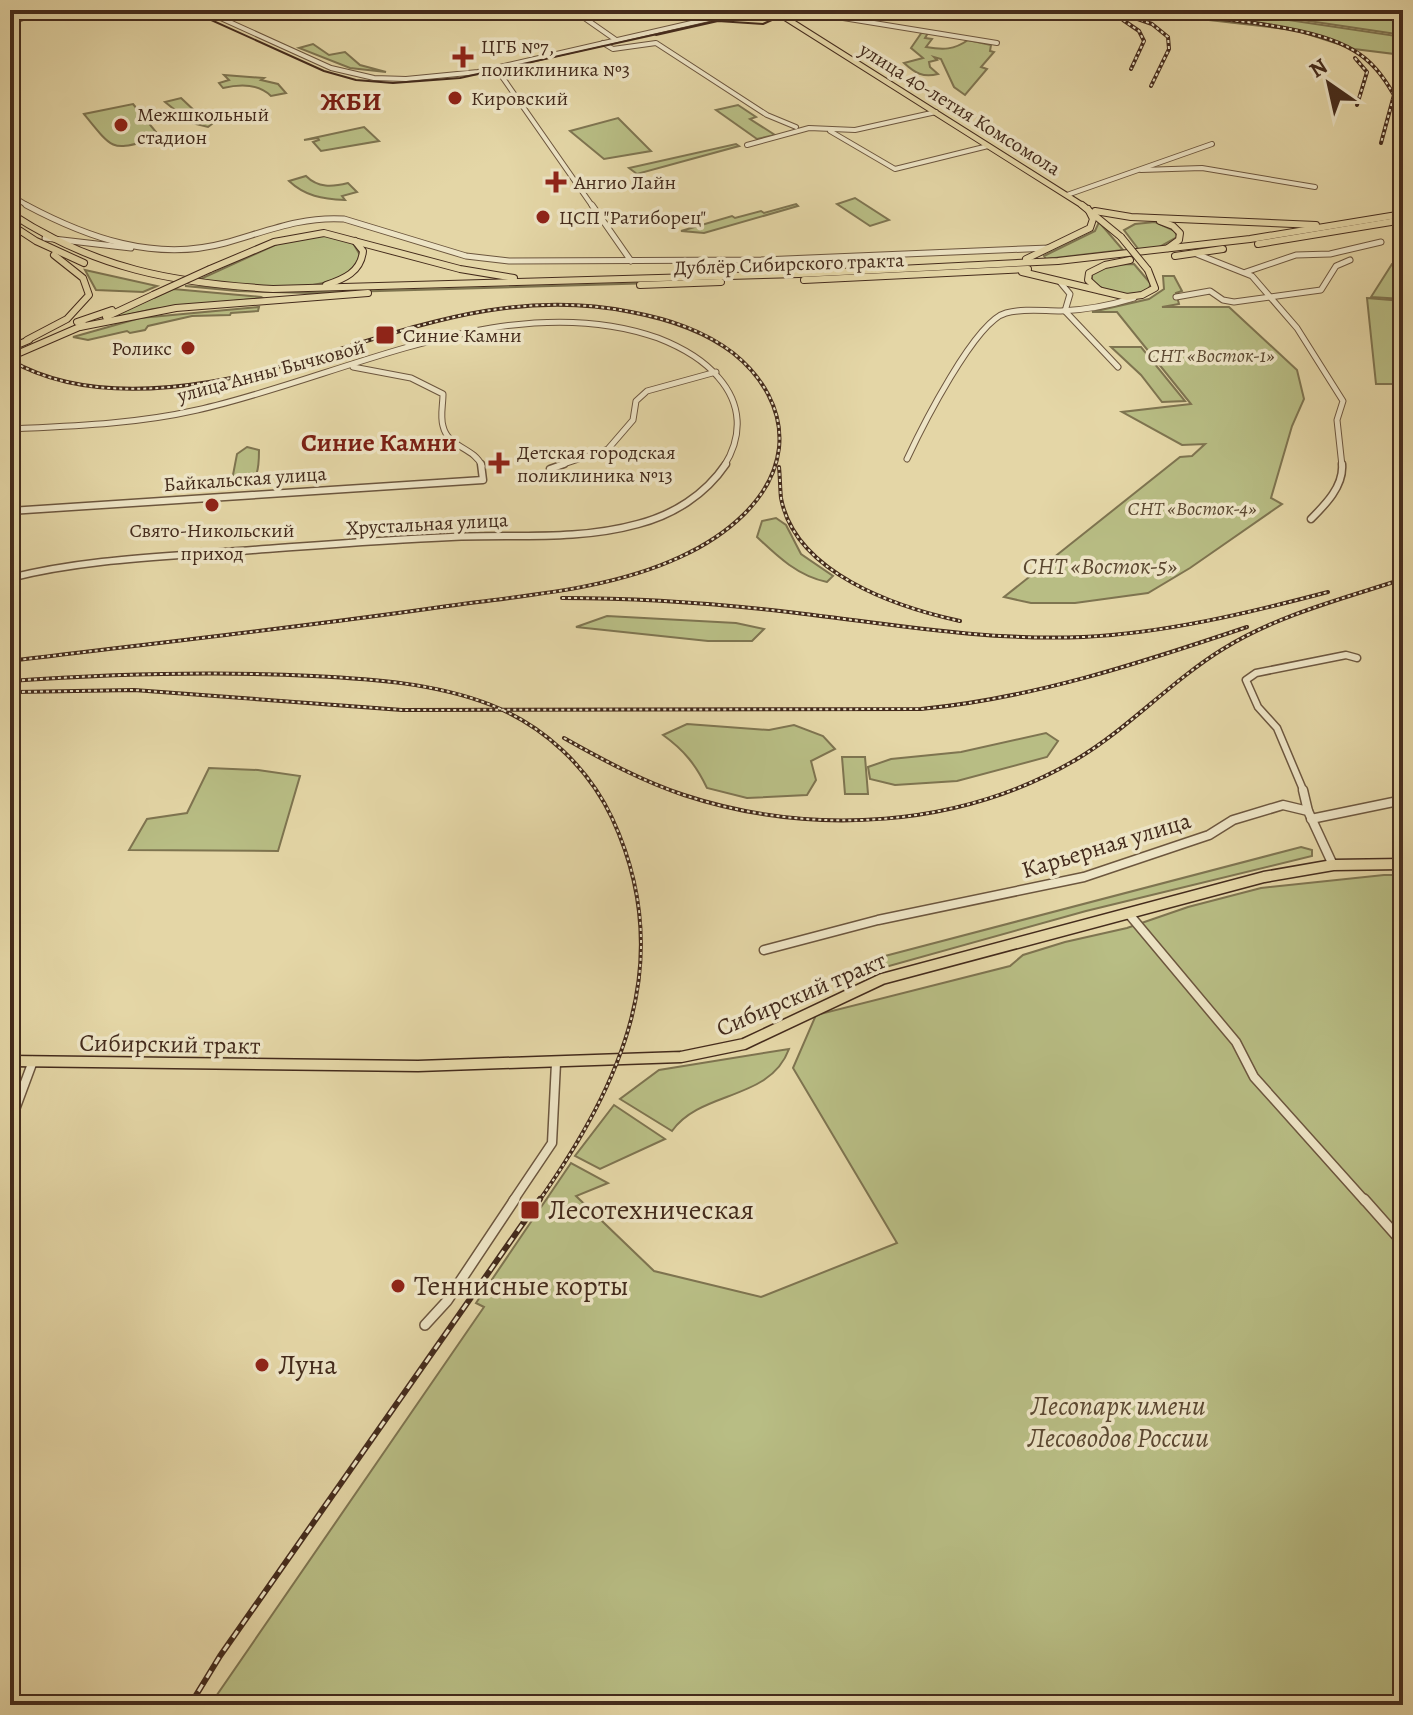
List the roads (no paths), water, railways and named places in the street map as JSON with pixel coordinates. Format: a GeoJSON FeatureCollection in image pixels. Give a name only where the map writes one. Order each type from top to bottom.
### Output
{"type":"FeatureCollection","features":[{"type":"Feature","properties":{"kind":"main road","name":"улица 40-летия Комсомола"},"geometry":{"type":"LineString","coordinates":[[773,10],[1121,230],[1155,282],[1155,288],[1134,298]]}},
{"type":"Feature","properties":{"kind":"main road"},"geometry":{"type":"LineString","coordinates":[[12,13],[31,11]]}},
{"type":"Feature","properties":{"kind":"main road"},"geometry":{"type":"LineString","coordinates":[[1088,209],[1131,217],[1343,225]]}},
{"type":"Feature","properties":{"kind":"main road"},"geometry":{"type":"LineString","coordinates":[[963,267],[1013,262],[1037,256],[1090,228],[1093,219],[1088,209]]}},
{"type":"Feature","properties":{"kind":"main road","name":"Дублёр Сибирского тракта"},"geometry":{"type":"LineString","coordinates":[[10,213],[45,238],[87,258],[155,277],[246,288],[317,287],[344,279],[357,269],[364,255],[358,243],[341,235]]}},
{"type":"Feature","properties":{"kind":"main road","name":"Дублёр Сибирского тракта"},"geometry":{"type":"LineString","coordinates":[[246,288],[586,281],[963,267],[1162,251],[1403,214]]}},
{"type":"Feature","properties":{"kind":"main road"},"geometry":{"type":"LineString","coordinates":[[1121,230],[1148,220],[1173,226],[1180,236],[1176,244],[1162,251]]}},
{"type":"Feature","properties":{"kind":"main road","name":"Дублёр Сибирского тракта"},"geometry":{"type":"LineString","coordinates":[[119,274],[189,289],[258,294],[990,272],[1194,253],[1403,220]]}},
{"type":"Feature","properties":{"kind":"main road"},"geometry":{"type":"LineString","coordinates":[[10,224],[83,278],[89,295],[67,319],[27,340]]}},
{"type":"Feature","properties":{"kind":"main road","name":"Дублёр Сибирского тракта"},"geometry":{"type":"LineString","coordinates":[[10,357],[292,235],[320,232],[341,235],[481,274],[586,281]]}},
{"type":"Feature","properties":{"kind":"main road"},"geometry":{"type":"LineString","coordinates":[[36,241],[89,265]]}},
{"type":"Feature","properties":{"kind":"main road"},"geometry":{"type":"LineString","coordinates":[[1106,294],[1090,283],[1089,273],[1105,265],[1130,260]]}},
{"type":"Feature","properties":{"kind":"main road"},"geometry":{"type":"LineString","coordinates":[[990,272],[1026,272],[1106,294],[1134,298]]}},
{"type":"Feature","properties":{"kind":"main road","name":"Дублёр Сибирского тракта"},"geometry":{"type":"LineString","coordinates":[[80,327],[192,307],[368,293]]}},
{"type":"Feature","properties":{"kind":"main road","name":"Дублёр Сибирского тракта"},"geometry":{"type":"LineString","coordinates":[[12,347],[153,295]]}},
{"type":"Feature","properties":{"kind":"main road","name":"Сибирский тракт"},"geometry":{"type":"LineString","coordinates":[[10,1061],[387,1067],[677,1058],[726,1049],[769,1034],[866,984],[1128,913],[1264,877],[1333,865],[1403,864]]}},
{"type":"Feature","properties":{"kind":"street"},"geometry":{"type":"LineString","coordinates":[[203,10],[309,59],[360,75],[421,79],[496,68],[748,10]]}},
{"type":"Feature","properties":{"kind":"street"},"geometry":{"type":"LineString","coordinates":[[573,10],[616,40]]}},
{"type":"Feature","properties":{"kind":"street"},"geometry":{"type":"LineString","coordinates":[[794,10],[997,43]]}},
{"type":"Feature","properties":{"kind":"street"},"geometry":{"type":"LineString","coordinates":[[10,23],[31,11],[42,12]]}},
{"type":"Feature","properties":{"kind":"street"},"geometry":{"type":"LineString","coordinates":[[603,43],[613,49],[656,43],[767,115],[796,127]]}},
{"type":"Feature","properties":{"kind":"street"},"geometry":{"type":"LineString","coordinates":[[496,68],[631,261]]}},
{"type":"Feature","properties":{"kind":"street"},"geometry":{"type":"LineString","coordinates":[[747,145],[809,128],[855,130],[936,112]]}},
{"type":"Feature","properties":{"kind":"street"},"geometry":{"type":"LineString","coordinates":[[828,130],[895,169],[988,146]]}},
{"type":"Feature","properties":{"kind":"street"},"geometry":{"type":"LineString","coordinates":[[1067,195],[1212,144]]}},
{"type":"Feature","properties":{"kind":"street"},"geometry":{"type":"LineString","coordinates":[[1141,170],[1202,168],[1315,187]]}},
{"type":"Feature","properties":{"kind":"street"},"geometry":{"type":"LineString","coordinates":[[10,195],[45,216],[145,250]]}},
{"type":"Feature","properties":{"kind":"street"},"geometry":{"type":"LineString","coordinates":[[45,238],[145,250],[199,249],[297,222],[327,217],[344,219],[481,259],[631,261],[891,256],[1055,247]]}},
{"type":"Feature","properties":{"kind":"street"},"geometry":{"type":"LineString","coordinates":[[112,247],[121,242]]}},
{"type":"Feature","properties":{"kind":"street"},"geometry":{"type":"LineString","coordinates":[[1244,271],[1296,255],[1330,254],[1381,242]]}},
{"type":"Feature","properties":{"kind":"street"},"geometry":{"type":"LineString","coordinates":[[1029,250],[1037,256]]}},
{"type":"Feature","properties":{"kind":"street"},"geometry":{"type":"LineString","coordinates":[[1194,253],[1244,271],[1270,296],[1297,328],[1343,401],[1337,420],[1343,474],[1328,502],[1311,519]]}},
{"type":"Feature","properties":{"kind":"street"},"geometry":{"type":"LineString","coordinates":[[1176,297],[1210,291],[1227,302],[1321,290],[1336,266],[1350,260]]}},
{"type":"Feature","properties":{"kind":"street"},"geometry":{"type":"LineString","coordinates":[[1051,277],[1069,291],[1065,311]]}},
{"type":"Feature","properties":{"kind":"street"},"geometry":{"type":"LineString","coordinates":[[907,459],[919,430],[990,322],[1009,313],[1065,311],[1134,298]]}},
{"type":"Feature","properties":{"kind":"street"},"geometry":{"type":"LineString","coordinates":[[1065,311],[1118,367]]}},
{"type":"Feature","properties":{"kind":"street","name":"улица Анны Бычковой"},"geometry":{"type":"LineString","coordinates":[[10,429],[178,414],[472,330],[519,322],[569,321],[606,325],[663,340],[701,358],[716,372]]}},
{"type":"Feature","properties":{"kind":"street","name":"Байкальская улица"},"geometry":{"type":"LineString","coordinates":[[10,511],[483,480],[483,466],[478,456],[451,439],[443,430],[443,394],[411,378],[351,366]]}},
{"type":"Feature","properties":{"kind":"street"},"geometry":{"type":"LineString","coordinates":[[550,469],[575,463],[608,449],[633,420],[636,401],[647,391],[716,372]]}},
{"type":"Feature","properties":{"kind":"street","name":"Хрустальная улица"},"geometry":{"type":"LineString","coordinates":[[10,578],[93,561],[451,537],[586,532],[643,522],[681,507],[699,495],[717,478],[729,458],[737,435],[738,418],[732,398],[716,372]]}},
{"type":"Feature","properties":{"kind":"street"},"geometry":{"type":"LineString","coordinates":[[1333,865],[1277,728],[1268,721],[1248,690],[1246,680],[1256,673],[1346,655],[1357,658]]}},
{"type":"Feature","properties":{"kind":"street","name":"Карьерная улица"},"geometry":{"type":"LineString","coordinates":[[764,950],[878,920],[1084,877],[1209,835],[1233,820],[1283,805],[1310,815],[1403,800]]}},
{"type":"Feature","properties":{"kind":"street"},"geometry":{"type":"LineString","coordinates":[[1128,913],[1236,1042],[1254,1077],[1403,1243]]}},
{"type":"Feature","properties":{"kind":"street"},"geometry":{"type":"LineString","coordinates":[[10,1123],[33,1061]]}},
{"type":"Feature","properties":{"kind":"street"},"geometry":{"type":"LineString","coordinates":[[425,1325],[447,1301],[552,1143],[556,1063]]}},
{"type":"Feature","properties":{"kind":"tram line"},"geometry":{"type":"LineString","coordinates":[[10,13],[26,10]]}},
{"type":"Feature","properties":{"kind":"tram line"},"geometry":{"type":"LineString","coordinates":[[189,10],[324,71],[356,80],[393,83],[460,78],[752,13],[763,13],[774,19],[763,24],[718,21],[656,35]]}},
{"type":"Feature","properties":{"kind":"railway"},"geometry":{"type":"LineString","coordinates":[[1112,10],[1152,24],[1168,37],[1169,49],[1151,86]]}},
{"type":"Feature","properties":{"kind":"railway"},"geometry":{"type":"LineString","coordinates":[[1128,10],[1276,26],[1332,40],[1353,50],[1366,59],[1394,95],[1381,143]]}},
{"type":"Feature","properties":{"kind":"railway"},"geometry":{"type":"LineString","coordinates":[[1123,20],[1139,31],[1144,41],[1131,69]]}},
{"type":"Feature","properties":{"kind":"railway"},"geometry":{"type":"LineString","coordinates":[[1355,58],[1367,72],[1357,105]]}},
{"type":"Feature","properties":{"kind":"railway"},"geometry":{"type":"LineString","coordinates":[[10,360],[33,371],[81,385],[133,389],[184,386],[263,371],[468,314],[520,306],[574,305],[658,318],[685,326],[722,345],[743,362],[761,383],[774,407],[779,434],[775,467],[757,500],[744,514],[697,549],[625,577],[537,594],[10,661]]}},
{"type":"Feature","properties":{"kind":"railway"},"geometry":{"type":"LineString","coordinates":[[779,467],[781,498],[790,524],[806,547],[827,566],[879,596],[960,621]]}},
{"type":"Feature","properties":{"kind":"railway"},"geometry":{"type":"LineString","coordinates":[[564,738],[653,783],[733,808],[783,817],[834,820],[885,819],[935,812],[985,800],[1032,782],[1077,759],[1186,675],[1244,637],[1311,609],[1403,579]]}},
{"type":"Feature","properties":{"kind":"railway"},"geometry":{"type":"LineString","coordinates":[[562,598],[623,599],[775,610],[943,631],[1048,638],[1114,635],[1176,627],[1328,592]]}},
{"type":"Feature","properties":{"kind":"railway"},"geometry":{"type":"LineString","coordinates":[[501,710],[921,709],[1046,688],[1127,666],[1247,627]]}},
{"type":"Feature","properties":{"kind":"railway"},"geometry":{"type":"LineString","coordinates":[[10,681],[124,675],[335,677],[403,683],[470,698],[501,710]]}},
{"type":"Feature","properties":{"kind":"railway"},"geometry":{"type":"LineString","coordinates":[[16,692],[134,690],[402,710],[501,710]]}},
{"type":"Feature","properties":{"kind":"railway"},"geometry":{"type":"LineString","coordinates":[[501,710],[529,724],[562,750],[602,799],[631,870],[640,921],[640,970],[631,1018],[616,1065],[595,1111],[539,1201]]}},
{"type":"Feature","properties":{"kind":"railway"},"geometry":{"type":"LineString","coordinates":[[190,1705],[220,1656],[540,1199]]}},
{"type":"Feature","properties":{"kind":"place","name":"ЦГБ №7, поликлиника №3"},"geometry":{"type":"Point","coordinates":[463,57]}},
{"type":"Feature","properties":{"kind":"place","name":"Кировский"},"geometry":{"type":"Point","coordinates":[455,98]}},
{"type":"Feature","properties":{"kind":"place","name":"Межшкольный стадион"},"geometry":{"type":"Point","coordinates":[121,125]}},
{"type":"Feature","properties":{"kind":"place","name":"Ангио Лайн"},"geometry":{"type":"Point","coordinates":[556,182]}},
{"type":"Feature","properties":{"kind":"place","name":"ЦСП \"Ратиборец\""},"geometry":{"type":"Point","coordinates":[543,217]}},
{"type":"Feature","properties":{"kind":"place","name":"Синие Камни"},"geometry":{"type":"Point","coordinates":[385,335]}},
{"type":"Feature","properties":{"kind":"place","name":"Роликс"},"geometry":{"type":"Point","coordinates":[188,348]}},
{"type":"Feature","properties":{"kind":"place","name":"Детская городская поликлиника №13"},"geometry":{"type":"Point","coordinates":[499,463]}},
{"type":"Feature","properties":{"kind":"place","name":"Свято-Никольский приход"},"geometry":{"type":"Point","coordinates":[212,505]}},
{"type":"Feature","properties":{"kind":"place","name":"Лесотехническая"},"geometry":{"type":"Point","coordinates":[530,1210]}},
{"type":"Feature","properties":{"kind":"place","name":"Теннисные корты"},"geometry":{"type":"Point","coordinates":[398,1286]}},
{"type":"Feature","properties":{"kind":"place","name":"Луна"},"geometry":{"type":"Point","coordinates":[262,1365]}},
{"type":"Feature","properties":{"kind":"district","name":"ЖБИ"},"geometry":{"type":"Point","coordinates":[351,101]}},
{"type":"Feature","properties":{"kind":"district","name":"Синие Камни"},"geometry":{"type":"Point","coordinates":[379,442]}},
{"type":"Feature","properties":{"kind":"park label","name":"СНТ «Восток-1»"},"geometry":{"type":"Point","coordinates":[1211,355]}},
{"type":"Feature","properties":{"kind":"park label","name":"СНТ «Восток-4»"},"geometry":{"type":"Point","coordinates":[1192,508]}},
{"type":"Feature","properties":{"kind":"park label","name":"СНТ «Восток-5»"},"geometry":{"type":"Point","coordinates":[1100,566]}},
{"type":"Feature","properties":{"kind":"park label","name":"Лесопарк имени Лесоводов России"},"geometry":{"type":"Point","coordinates":[1118,1422]}}]}
